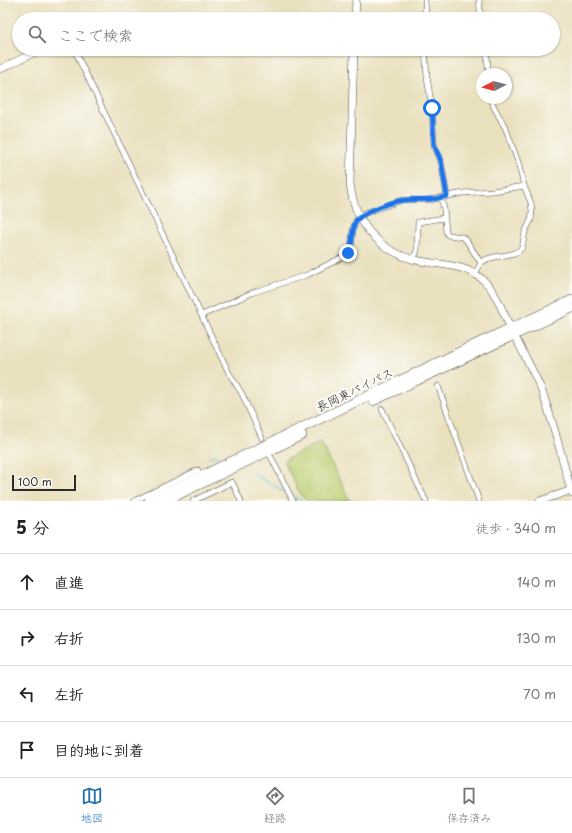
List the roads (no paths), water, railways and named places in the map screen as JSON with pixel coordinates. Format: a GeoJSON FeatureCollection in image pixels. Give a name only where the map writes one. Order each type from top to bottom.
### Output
{"type":"FeatureCollection","features":[{"type":"Feature","properties":{"kind":"highway","name":"長岡東バイパス"},"geometry":{"type":"LineString","coordinates":[[165,501],[513,332],[572,300]]}},
{"type":"Feature","properties":{"kind":"highway","name":"長岡東バイパス"},"geometry":{"type":"LineString","coordinates":[[149,501],[513,332],[572,308]]}},
{"type":"Feature","properties":{"kind":"street"},"geometry":{"type":"LineString","coordinates":[[355,12],[356,0]]}},
{"type":"Feature","properties":{"kind":"street"},"geometry":{"type":"LineString","coordinates":[[425,0],[426,12]]}},
{"type":"Feature","properties":{"kind":"street"},"geometry":{"type":"LineString","coordinates":[[479,0],[481,12]]}},
{"type":"Feature","properties":{"kind":"street"},"geometry":{"type":"LineString","coordinates":[[0,69],[27,56]]}},
{"type":"Feature","properties":{"kind":"street"},"geometry":{"type":"LineString","coordinates":[[77,56],[262,438]]}},
{"type":"Feature","properties":{"kind":"street"},"geometry":{"type":"LineString","coordinates":[[354,56],[350,184],[359,217],[373,236],[385,247],[413,260],[453,265],[475,274],[492,291],[540,388],[548,408],[572,492],[540,501]]}},
{"type":"Feature","properties":{"kind":"street"},"geometry":{"type":"LineString","coordinates":[[426,56],[432,108],[434,144],[441,161],[447,196]]}},
{"type":"Feature","properties":{"kind":"street"},"geometry":{"type":"LineString","coordinates":[[487,56],[488,68]]}},
{"type":"Feature","properties":{"kind":"street"},"geometry":{"type":"LineString","coordinates":[[475,274],[481,263],[489,258],[517,252],[522,248],[525,232],[531,220],[532,211],[531,203],[524,186],[511,141],[493,104]]}},
{"type":"Feature","properties":{"kind":"street"},"geometry":{"type":"LineString","coordinates":[[202,314],[254,292],[307,275],[345,256],[351,248],[354,225],[359,217],[365,213],[402,200],[412,199],[426,201],[463,193],[513,189],[524,186]]}},
{"type":"Feature","properties":{"kind":"street"},"geometry":{"type":"LineString","coordinates":[[441,198],[444,209],[446,232],[448,235],[462,237],[466,240],[481,263]]}},
{"type":"Feature","properties":{"kind":"street"},"geometry":{"type":"LineString","coordinates":[[413,260],[417,250],[418,222],[444,218]]}},
{"type":"Feature","properties":{"kind":"street"},"geometry":{"type":"LineString","coordinates":[[438,386],[479,501]]}},
{"type":"Feature","properties":{"kind":"street"},"geometry":{"type":"LineString","coordinates":[[382,409],[426,501]]}},
{"type":"Feature","properties":{"kind":"street"},"geometry":{"type":"LineString","coordinates":[[270,455],[293,501]]}},
{"type":"Feature","properties":{"kind":"street"},"geometry":{"type":"LineString","coordinates":[[134,501],[198,470]]}},
{"type":"Feature","properties":{"kind":"street"},"geometry":{"type":"LineString","coordinates":[[193,501],[232,482],[241,501]]}},
{"type":"Feature","properties":{"kind":"waterway"},"geometry":{"type":"LineString","coordinates":[[209,456],[219,456]]}},
{"type":"Feature","properties":{"kind":"waterway"},"geometry":{"type":"LineString","coordinates":[[252,473],[285,492]]}},
{"type":"Feature","properties":{"kind":"waterway"},"geometry":{"type":"LineString","coordinates":[[294,496],[302,501]]}}]}
